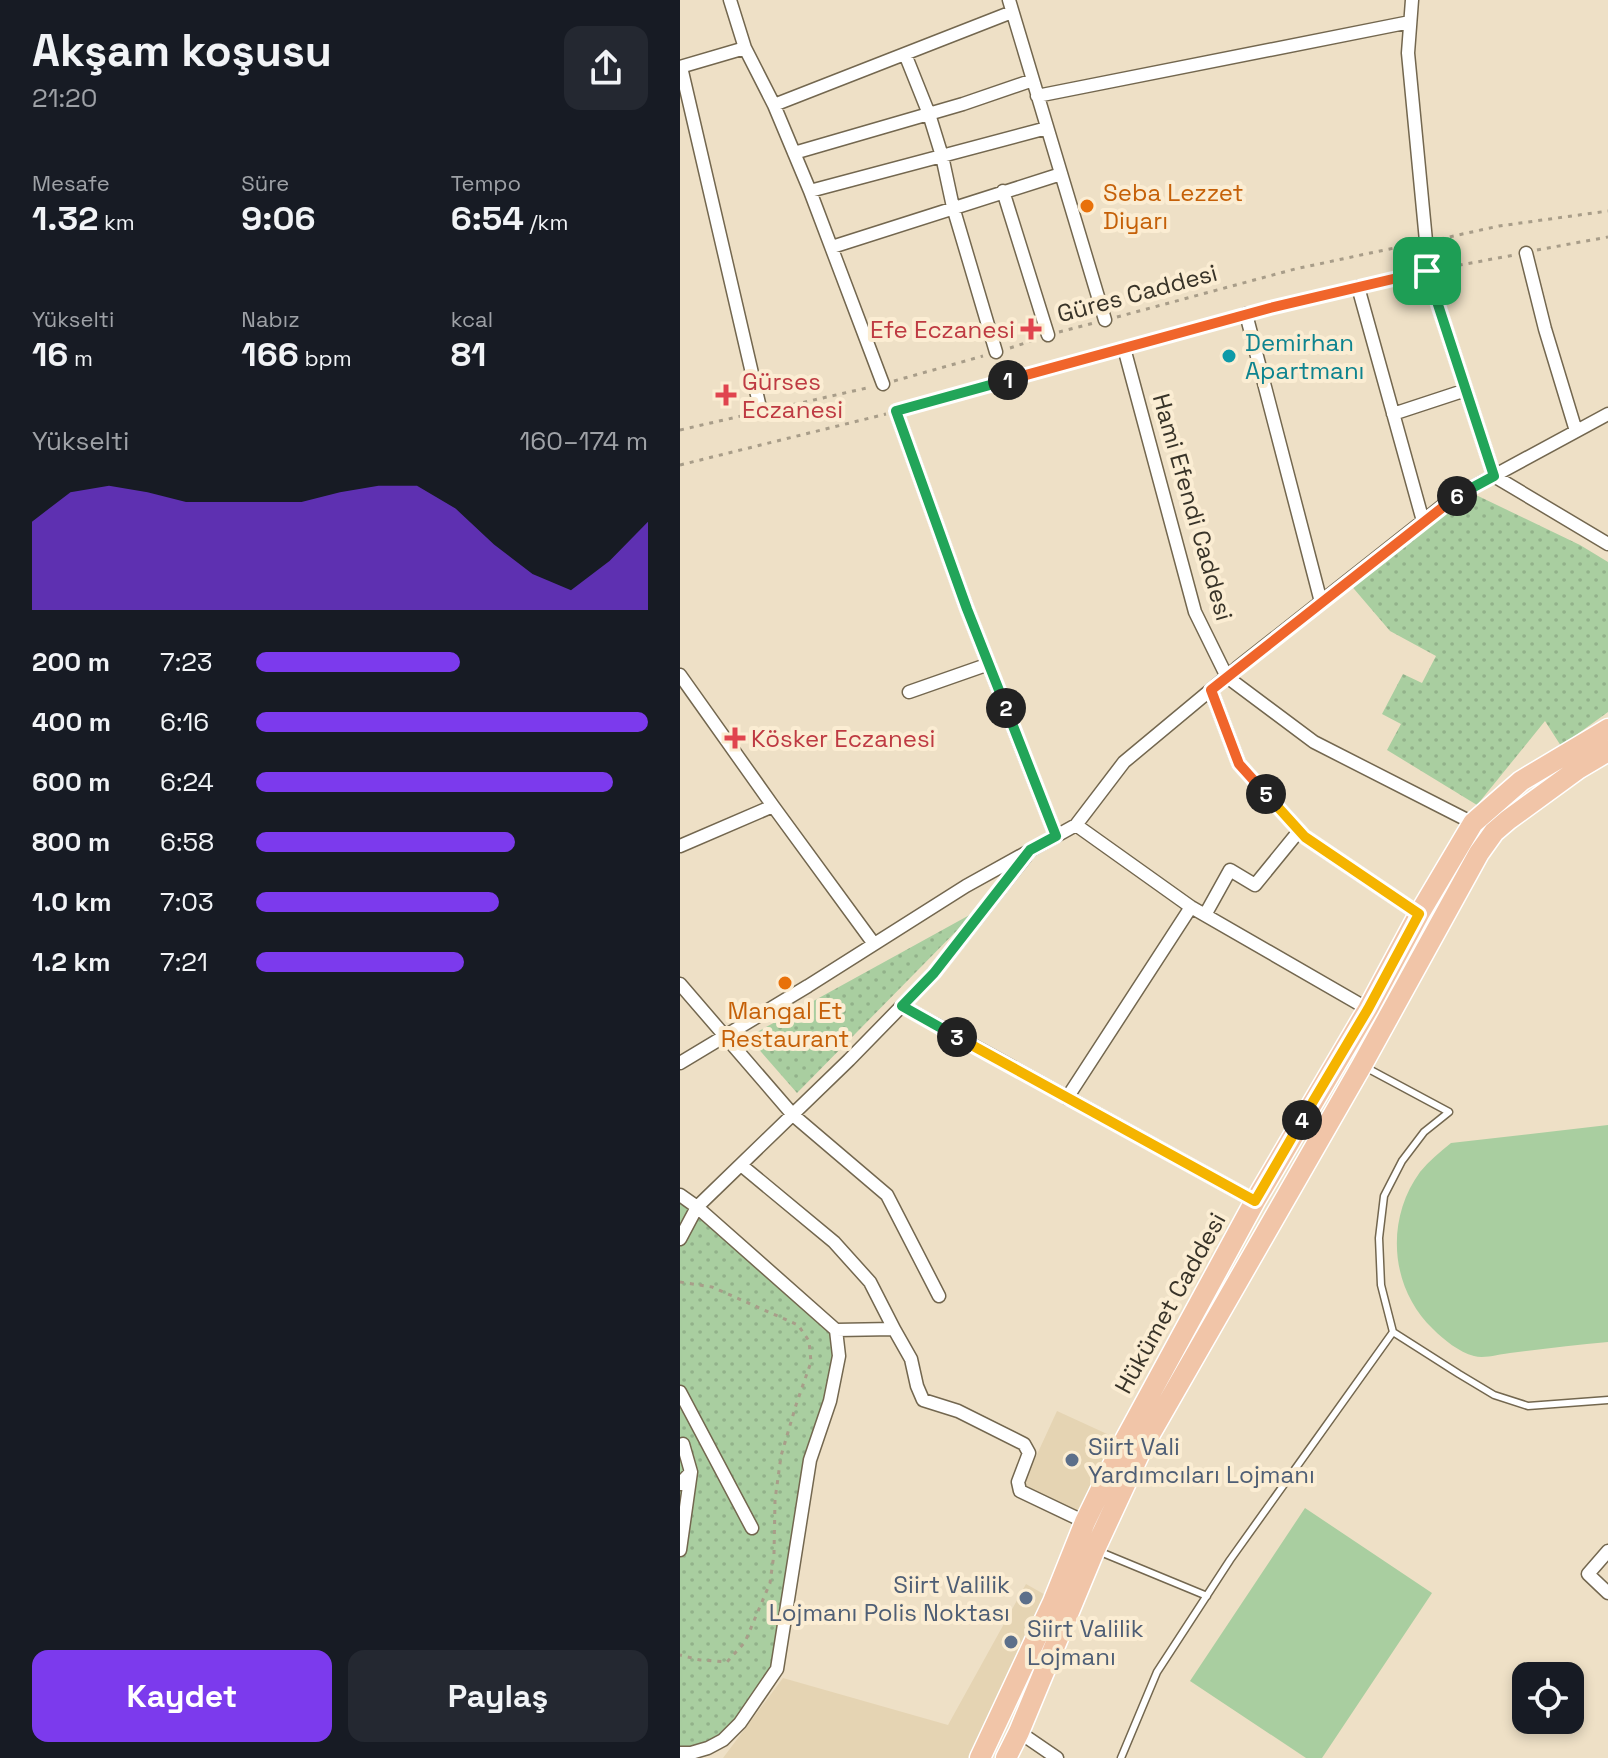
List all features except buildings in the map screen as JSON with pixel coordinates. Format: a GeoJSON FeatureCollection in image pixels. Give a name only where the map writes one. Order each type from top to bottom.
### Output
{"type":"FeatureCollection","features":[{"type":"Feature","properties":{"kind":"main road","name":"Hükümet Caddesi"},"geometry":{"type":"LineString","coordinates":[[980,1758],[1125,1440],[1255,1201],[1473,823],[1521,781],[1608,729]]}},
{"type":"Feature","properties":{"kind":"main road"},"geometry":{"type":"LineString","coordinates":[[1006,1758],[1095,1549],[1142,1448],[1362,1065],[1479,853],[1494,832],[1578,769],[1608,751]]}},
{"type":"Feature","properties":{"kind":"street"},"geometry":{"type":"LineString","coordinates":[[730,0],[745,48],[774,105],[810,191],[883,384]]}},
{"type":"Feature","properties":{"kind":"street"},"geometry":{"type":"LineString","coordinates":[[1412,0],[1408,53],[1426,241]]}},
{"type":"Feature","properties":{"kind":"street"},"geometry":{"type":"LineString","coordinates":[[774,105],[905,54],[1010,6],[1105,320]]}},
{"type":"Feature","properties":{"kind":"street"},"geometry":{"type":"LineString","coordinates":[[1037,96],[1410,22]]}},
{"type":"Feature","properties":{"kind":"street"},"geometry":{"type":"LineString","coordinates":[[745,48],[681,67],[761,412]]}},
{"type":"Feature","properties":{"kind":"street"},"geometry":{"type":"LineString","coordinates":[[905,54],[942,156],[953,207],[996,352]]}},
{"type":"Feature","properties":{"kind":"street"},"geometry":{"type":"LineString","coordinates":[[794,153],[1033,80]]}},
{"type":"Feature","properties":{"kind":"street"},"geometry":{"type":"LineString","coordinates":[[810,191],[1047,128]]}},
{"type":"Feature","properties":{"kind":"street"},"geometry":{"type":"LineString","coordinates":[[832,247],[1061,174]]}},
{"type":"Feature","properties":{"kind":"street"},"geometry":{"type":"LineString","coordinates":[[1003,191],[1048,335]]}},
{"type":"Feature","properties":{"kind":"street"},"geometry":{"type":"LineString","coordinates":[[1526,253],[1576,431]]}},
{"type":"Feature","properties":{"kind":"street"},"geometry":{"type":"LineString","coordinates":[[1427,271],[1494,476],[1608,544]]}},
{"type":"Feature","properties":{"kind":"street"},"geometry":{"type":"LineString","coordinates":[[1358,287],[1423,521]]}},
{"type":"Feature","properties":{"kind":"street"},"geometry":{"type":"LineString","coordinates":[[1246,314],[1321,602]]}},
{"type":"Feature","properties":{"kind":"street","name":"Hami Efendi Caddesi"},"geometry":{"type":"LineString","coordinates":[[1124,348],[1195,612],[1227,677],[1314,742],[1473,823]]}},
{"type":"Feature","properties":{"kind":"street"},"geometry":{"type":"LineString","coordinates":[[1393,414],[1466,390]]}},
{"type":"Feature","properties":{"kind":"street"},"geometry":{"type":"LineString","coordinates":[[896,411],[1056,836]]}},
{"type":"Feature","properties":{"kind":"street"},"geometry":{"type":"LineString","coordinates":[[680,1063],[966,886],[1076,825],[1124,762],[1451,499],[1608,414]]}},
{"type":"Feature","properties":{"kind":"street"},"geometry":{"type":"LineString","coordinates":[[909,692],[989,664]]}},
{"type":"Feature","properties":{"kind":"street"},"geometry":{"type":"LineString","coordinates":[[680,675],[874,944]]}},
{"type":"Feature","properties":{"kind":"street"},"geometry":{"type":"LineString","coordinates":[[1211,690],[1239,764],[1299,831],[1419,914]]}},
{"type":"Feature","properties":{"kind":"street"},"geometry":{"type":"LineString","coordinates":[[680,846],[773,806]]}},
{"type":"Feature","properties":{"kind":"street"},"geometry":{"type":"LineString","coordinates":[[1076,825],[1191,907],[1368,1009]]}},
{"type":"Feature","properties":{"kind":"street"},"geometry":{"type":"LineString","coordinates":[[1205,915],[1230,870],[1255,885],[1299,831]]}},
{"type":"Feature","properties":{"kind":"street"},"geometry":{"type":"LineString","coordinates":[[680,1239],[697,1207],[934,973],[1030,850]]}},
{"type":"Feature","properties":{"kind":"street"},"geometry":{"type":"LineString","coordinates":[[1067,1098],[1191,907]]}},
{"type":"Feature","properties":{"kind":"street"},"geometry":{"type":"LineString","coordinates":[[680,984],[793,1115],[887,1195],[939,1296]]}},
{"type":"Feature","properties":{"kind":"street"},"geometry":{"type":"LineString","coordinates":[[902,1006],[1255,1201]]}},
{"type":"Feature","properties":{"kind":"street"},"geometry":{"type":"LineString","coordinates":[[741,1165],[834,1242],[870,1282],[911,1359],[923,1400],[958,1411],[1024,1444],[1029,1453],[1018,1482],[1020,1491],[1085,1522]]}},
{"type":"Feature","properties":{"kind":"street"},"geometry":{"type":"LineString","coordinates":[[680,1195],[836,1330],[839,1356],[830,1401],[810,1460],[777,1669],[740,1723],[723,1740],[708,1748],[680,1753]]}},
{"type":"Feature","properties":{"kind":"street"},"geometry":{"type":"LineString","coordinates":[[836,1330],[894,1329]]}},
{"type":"Feature","properties":{"kind":"street"},"geometry":{"type":"LineString","coordinates":[[681,1397],[752,1528]]}},
{"type":"Feature","properties":{"kind":"street"},"geometry":{"type":"LineString","coordinates":[[680,1424],[694,1418]]}},
{"type":"Feature","properties":{"kind":"street"},"geometry":{"type":"LineString","coordinates":[[680,1550],[691,1472],[681,1445],[703,1434]]}},
{"type":"Feature","properties":{"kind":"street"},"geometry":{"type":"LineString","coordinates":[[680,1484],[691,1472]]}},
{"type":"Feature","properties":{"kind":"street"},"geometry":{"type":"LineString","coordinates":[[1608,1551],[1588,1574],[1608,1593]]}},
{"type":"Feature","properties":{"kind":"street"},"geometry":{"type":"LineString","coordinates":[[1019,1732],[1057,1758]]}},
{"type":"Feature","properties":{"kind":"lane"},"geometry":{"type":"LineString","coordinates":[[1362,1065],[1449,1112],[1424,1132],[1402,1161],[1384,1196],[1379,1238],[1381,1285],[1393,1332],[1494,1395],[1528,1406],[1608,1400]]}},
{"type":"Feature","properties":{"kind":"lane"},"geometry":{"type":"LineString","coordinates":[[1121,1758],[1157,1672],[1239,1547],[1393,1332]]}},
{"type":"Feature","properties":{"kind":"lane"},"geometry":{"type":"LineString","coordinates":[[1095,1549],[1207,1596]]}},
{"type":"Feature","properties":{"kind":"path","name":"Güres Caddesi"},"geometry":{"type":"LineString","coordinates":[[680,430],[883,384],[1048,335],[1295,269],[1499,226],[1608,211]]}},
{"type":"Feature","properties":{"kind":"path","name":"Güres Caddesi"},"geometry":{"type":"LineString","coordinates":[[680,465],[896,411],[1246,314],[1427,271],[1608,237]]}},
{"type":"Feature","properties":{"kind":"path"},"geometry":{"type":"LineString","coordinates":[[680,1282],[712,1287],[798,1325],[809,1341],[811,1362],[781,1456],[770,1583],[745,1642],[727,1662],[680,1655]]}},
{"type":"Feature","properties":{"kind":"shaded area","name":"Siirt Vali Yardımcıları Lojmanı"},"geometry":{"type":"Polygon","coordinates":[[[1057,1411],[1118,1439],[1083,1516],[1022,1487],[1057,1411]]]}},
{"type":"Feature","properties":{"kind":"shaded area","name":"Siirt Valilik Lojmanı"},"geometry":{"type":"Polygon","coordinates":[[[1026,1584],[1049,1597],[974,1758],[723,1758],[783,1678],[948,1725],[1026,1584]]]}},
{"type":"Feature","properties":{"kind":"green space"},"geometry":{"type":"Polygon","coordinates":[[[1468,494],[1474,494],[1580,545],[1608,562],[1608,712],[1561,746],[1545,721],[1477,805],[1387,750],[1401,724],[1382,714],[1403,674],[1422,683],[1436,656],[1390,631],[1349,583],[1468,494]]]}},
{"type":"Feature","properties":{"kind":"green space"},"geometry":{"type":"Polygon","coordinates":[[[975,912],[797,1093],[748,1037],[975,912]]]}},
{"type":"Feature","properties":{"kind":"green space"},"geometry":{"type":"Polygon","coordinates":[[[1608,1125],[1608,1342],[1482,1357],[1468,1354],[1452,1345],[1433,1329],[1408,1294],[1397,1253],[1401,1211],[1420,1172],[1451,1143],[1608,1125]]]}},
{"type":"Feature","properties":{"kind":"green space"},"geometry":{"type":"Polygon","coordinates":[[[680,1195],[836,1330],[839,1356],[810,1460],[777,1669],[723,1740],[680,1753],[680,1195]]]}},
{"type":"Feature","properties":{"kind":"green space"},"geometry":{"type":"Polygon","coordinates":[[[1305,1508],[1432,1593],[1322,1758],[1306,1758],[1190,1681],[1305,1508]]]}},
{"type":"Feature","properties":{"kind":"place","name":"Seba Lezzet Diyarı"},"geometry":{"type":"Point","coordinates":[1087,206]}},
{"type":"Feature","properties":{"kind":"place","name":"Efe Eczanesi"},"geometry":{"type":"Point","coordinates":[1031,329]}},
{"type":"Feature","properties":{"kind":"place","name":"Demirhan Apartmanı"},"geometry":{"type":"Point","coordinates":[1229,356]}},
{"type":"Feature","properties":{"kind":"place","name":"Gürses Eczanesi"},"geometry":{"type":"Point","coordinates":[726,395]}},
{"type":"Feature","properties":{"kind":"place","name":"Kösker Eczanesi"},"geometry":{"type":"Point","coordinates":[735,738]}},
{"type":"Feature","properties":{"kind":"place","name":"Mangal Et Restaurant"},"geometry":{"type":"Point","coordinates":[785,983]}},
{"type":"Feature","properties":{"kind":"place","name":"Siirt Vali Yardımcıları Lojmanı"},"geometry":{"type":"Point","coordinates":[1072,1460]}},
{"type":"Feature","properties":{"kind":"place","name":"Siirt Valilik Lojmanı Polis Noktası"},"geometry":{"type":"Point","coordinates":[1026,1598]}},
{"type":"Feature","properties":{"kind":"place","name":"Siirt Valilik Lojmanı"},"geometry":{"type":"Point","coordinates":[1011,1642]}},
{"type":"Feature","properties":{"kind":"route"},"geometry":{"type":"LineString","coordinates":[[1427,271],[1494,476],[1451,499],[1211,690],[1239,764],[1305,837],[1419,914],[1368,1009],[1255,1201],[902,1006],[934,973],[1030,850],[1056,836],[967,609],[896,411],[1270,308],[1427,271]]}}]}
